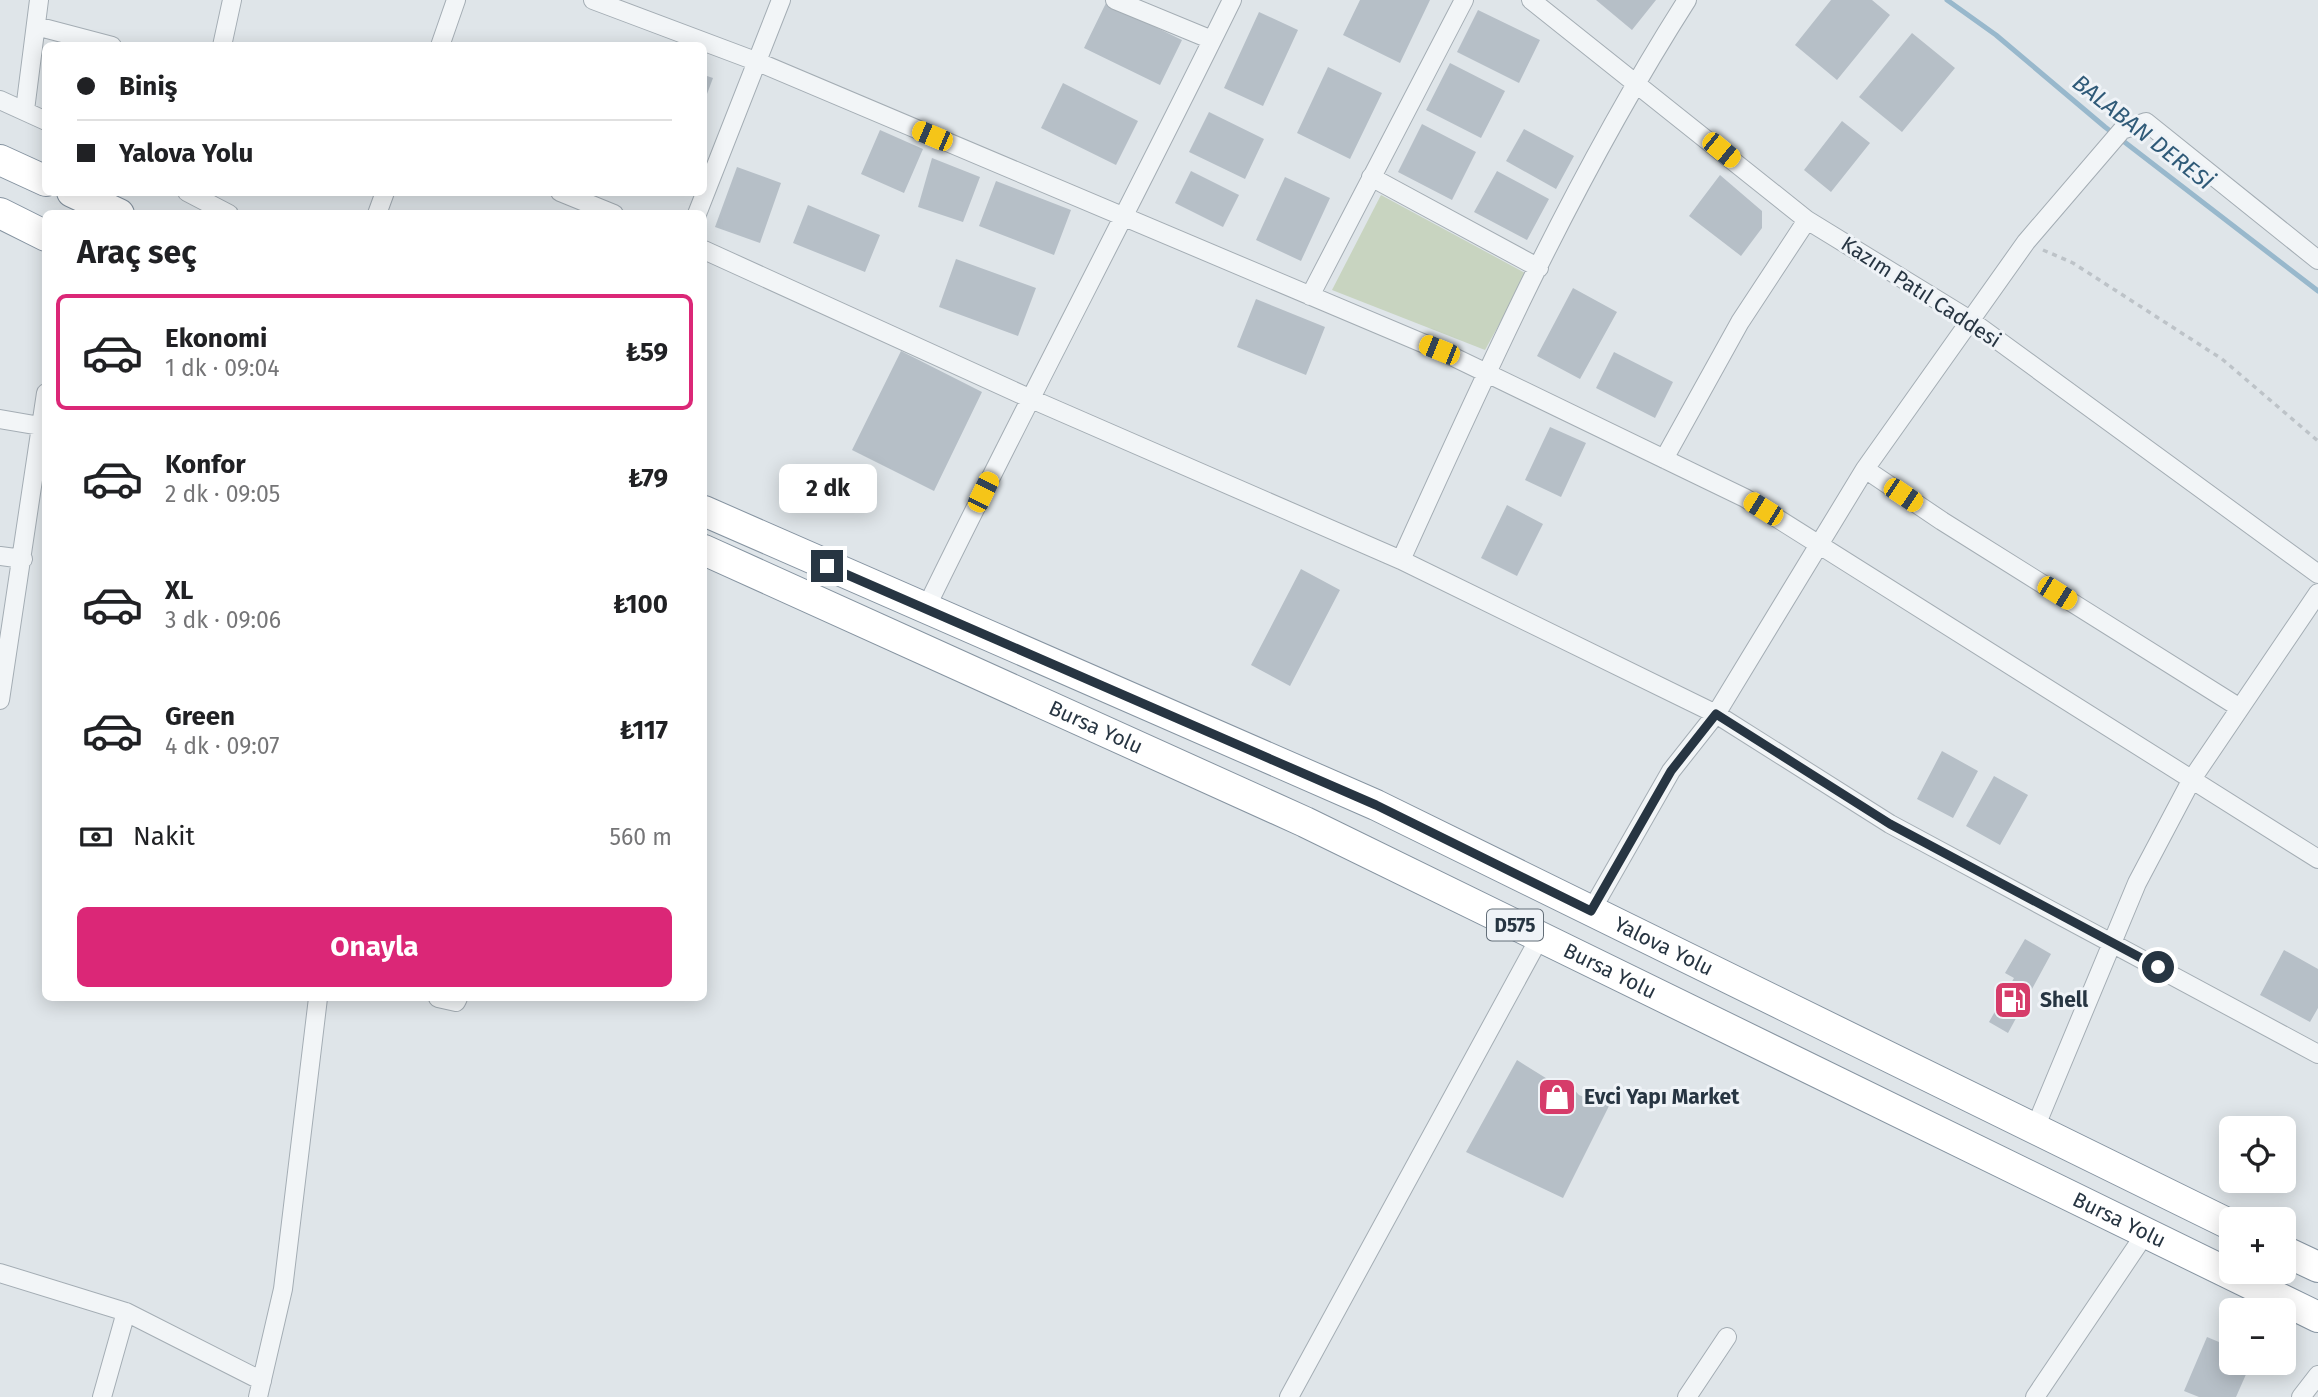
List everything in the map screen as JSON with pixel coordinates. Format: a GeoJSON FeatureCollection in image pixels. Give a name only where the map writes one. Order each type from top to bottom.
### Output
{"type":"FeatureCollection","features":[{"type":"Feature","properties":{"kind":"highway"},"geometry":{"type":"LineString","coordinates":[[0,160],[42,178]]}},
{"type":"Feature","properties":{"kind":"highway"},"geometry":{"type":"LineString","coordinates":[[81,196],[110,210]]}},
{"type":"Feature","properties":{"kind":"highway"},"geometry":{"type":"LineString","coordinates":[[0,212],[42,234]]}},
{"type":"Feature","properties":{"kind":"highway","name":"Yalova Yolu"},"geometry":{"type":"LineString","coordinates":[[707,512],[1376,805],[2219,1219]]}},
{"type":"Feature","properties":{"kind":"highway","name":"Bursa Yolu"},"geometry":{"type":"LineString","coordinates":[[707,551],[1305,822],[2318,1317]]}},
{"type":"Feature","properties":{"kind":"highway"},"geometry":{"type":"LineString","coordinates":[[2296,1257],[2318,1267]]}},
{"type":"Feature","properties":{"kind":"street"},"geometry":{"type":"LineString","coordinates":[[25,110],[39,0]]}},
{"type":"Feature","properties":{"kind":"street"},"geometry":{"type":"LineString","coordinates":[[223,42],[232,0]]}},
{"type":"Feature","properties":{"kind":"street"},"geometry":{"type":"LineString","coordinates":[[441,42],[456,0]]}},
{"type":"Feature","properties":{"kind":"street"},"geometry":{"type":"LineString","coordinates":[[593,0],[705,42]]}},
{"type":"Feature","properties":{"kind":"street"},"geometry":{"type":"LineString","coordinates":[[707,189],[781,0]]}},
{"type":"Feature","properties":{"kind":"street"},"geometry":{"type":"LineString","coordinates":[[1115,0],[1212,40]]}},
{"type":"Feature","properties":{"kind":"street"},"geometry":{"type":"LineString","coordinates":[[925,610],[1029,398],[1124,218],[1232,0]]}},
{"type":"Feature","properties":{"kind":"street"},"geometry":{"type":"LineString","coordinates":[[1310,296],[1464,0]]}},
{"type":"Feature","properties":{"kind":"street","name":"Kazım Patıl Caddesi"},"geometry":{"type":"LineString","coordinates":[[1531,0],[1807,220],[1970,320],[2318,574]]}},
{"type":"Feature","properties":{"kind":"street"},"geometry":{"type":"LineString","coordinates":[[1401,560],[1486,372],[1635,81],[1686,0]]}},
{"type":"Feature","properties":{"kind":"street"},"geometry":{"type":"LineString","coordinates":[[36,26],[97,42]]}},
{"type":"Feature","properties":{"kind":"street"},"geometry":{"type":"LineString","coordinates":[[707,43],[758,62],[1486,372],[1745,498],[2318,859]]}},
{"type":"Feature","properties":{"kind":"street"},"geometry":{"type":"LineString","coordinates":[[0,100],[42,119]]}},
{"type":"Feature","properties":{"kind":"street"},"geometry":{"type":"LineString","coordinates":[[1591,911],[1671,771],[1716,714],[1865,469],[2026,242],[2122,130],[2146,122],[2318,260]]}},
{"type":"Feature","properties":{"kind":"street"},"geometry":{"type":"LineString","coordinates":[[1371,177],[1539,268]]}},
{"type":"Feature","properties":{"kind":"street"},"geometry":{"type":"LineString","coordinates":[[195,196],[221,210]]}},
{"type":"Feature","properties":{"kind":"street"},"geometry":{"type":"LineString","coordinates":[[570,196],[604,210]]}},
{"type":"Feature","properties":{"kind":"street"},"geometry":{"type":"LineString","coordinates":[[1664,459],[1740,322],[1807,220]]}},
{"type":"Feature","properties":{"kind":"street"},"geometry":{"type":"LineString","coordinates":[[707,251],[1029,398],[1401,560],[1716,714],[1890,824],[2318,1054]]}},
{"type":"Feature","properties":{"kind":"street"},"geometry":{"type":"LineString","coordinates":[[0,419],[42,427]]}},
{"type":"Feature","properties":{"kind":"street"},"geometry":{"type":"LineString","coordinates":[[0,697],[42,434]]}},
{"type":"Feature","properties":{"kind":"street"},"geometry":{"type":"LineString","coordinates":[[1865,469],[1942,521],[2240,708]]}},
{"type":"Feature","properties":{"kind":"street"},"geometry":{"type":"LineString","coordinates":[[0,556],[23,559]]}},
{"type":"Feature","properties":{"kind":"street"},"geometry":{"type":"LineString","coordinates":[[2035,1128],[2137,883],[2192,779],[2318,593]]}},
{"type":"Feature","properties":{"kind":"street"},"geometry":{"type":"LineString","coordinates":[[1289,1397],[1540,937]]}},
{"type":"Feature","properties":{"kind":"street"},"geometry":{"type":"LineString","coordinates":[[0,1273],[126,1312],[260,1389],[284,1289],[318,1001]]}},
{"type":"Feature","properties":{"kind":"street"},"geometry":{"type":"LineString","coordinates":[[2035,1397],[2145,1234]]}},
{"type":"Feature","properties":{"kind":"street"},"geometry":{"type":"LineString","coordinates":[[102,1397],[126,1312]]}},
{"type":"Feature","properties":{"kind":"street"},"geometry":{"type":"LineString","coordinates":[[1687,1397],[1727,1337]]}},
{"type":"Feature","properties":{"kind":"street"},"geometry":{"type":"LineString","coordinates":[[2301,1397],[2318,1375]]}},
{"type":"Feature","properties":{"kind":"path"},"geometry":{"type":"LineString","coordinates":[[2026,242],[2073,263],[2222,359],[2318,441]]}},
{"type":"Feature","properties":{"kind":"green space"},"geometry":{"type":"Polygon","coordinates":[[[1381,195],[1527,274],[1485,350],[1332,290],[1381,195]]]}},
{"type":"Feature","properties":{"kind":"building"},"geometry":{"type":"Polygon","coordinates":[[[1360,0],[1430,0],[1400,63],[1343,35],[1360,0]]]}},
{"type":"Feature","properties":{"kind":"building"},"geometry":{"type":"Polygon","coordinates":[[[1596,0],[1656,0],[1632,30],[1596,0]]]}},
{"type":"Feature","properties":{"kind":"building"},"geometry":{"type":"Polygon","coordinates":[[[1831,0],[1872,0],[1890,15],[1837,80],[1795,45],[1831,0]]]}},
{"type":"Feature","properties":{"kind":"building"},"geometry":{"type":"Polygon","coordinates":[[[1106,3],[1182,40],[1160,85],[1084,48],[1106,3]]]}},
{"type":"Feature","properties":{"kind":"building"},"geometry":{"type":"Polygon","coordinates":[[[1478,10],[1540,40],[1519,83],[1457,52],[1478,10]]]}},
{"type":"Feature","properties":{"kind":"building"},"geometry":{"type":"Polygon","coordinates":[[[1259,12],[1298,30],[1263,106],[1224,88],[1259,12]]]}},
{"type":"Feature","properties":{"kind":"building"},"geometry":{"type":"Polygon","coordinates":[[[1912,33],[1955,68],[1902,132],[1859,97],[1912,33]]]}},
{"type":"Feature","properties":{"kind":"building"},"geometry":{"type":"Polygon","coordinates":[[[1450,63],[1505,91],[1481,138],[1426,110],[1450,63]]]}},
{"type":"Feature","properties":{"kind":"building"},"geometry":{"type":"Polygon","coordinates":[[[1328,67],[1382,93],[1350,159],[1297,133],[1328,67]]]}},
{"type":"Feature","properties":{"kind":"building"},"geometry":{"type":"Polygon","coordinates":[[[707,76],[713,78],[707,94],[707,76]]]}},
{"type":"Feature","properties":{"kind":"building"},"geometry":{"type":"Polygon","coordinates":[[[1063,83],[1138,121],[1116,165],[1041,128],[1063,83]]]}},
{"type":"Feature","properties":{"kind":"building"},"geometry":{"type":"Polygon","coordinates":[[[1209,112],[1264,139],[1245,179],[1189,152],[1209,112]]]}},
{"type":"Feature","properties":{"kind":"building"},"geometry":{"type":"Polygon","coordinates":[[[1842,121],[1870,143],[1831,192],[1804,170],[1842,121]]]}},
{"type":"Feature","properties":{"kind":"building"},"geometry":{"type":"Polygon","coordinates":[[[1422,124],[1476,152],[1452,200],[1398,172],[1422,124]]]}},
{"type":"Feature","properties":{"kind":"building"},"geometry":{"type":"Polygon","coordinates":[[[1524,129],[1574,156],[1556,189],[1506,161],[1524,129]]]}},
{"type":"Feature","properties":{"kind":"building"},"geometry":{"type":"Polygon","coordinates":[[[880,130],[923,149],[904,193],[861,174],[880,130]]]}},
{"type":"Feature","properties":{"kind":"building"},"geometry":{"type":"Polygon","coordinates":[[[932,158],[980,177],[963,222],[918,207],[932,158]]]}},
{"type":"Feature","properties":{"kind":"building"},"geometry":{"type":"Polygon","coordinates":[[[737,167],[781,183],[760,243],[715,227],[737,167]]]}},
{"type":"Feature","properties":{"kind":"building"},"geometry":{"type":"Polygon","coordinates":[[[1191,171],[1239,195],[1223,227],[1175,203],[1191,171]]]}},
{"type":"Feature","properties":{"kind":"building"},"geometry":{"type":"Polygon","coordinates":[[[1497,171],[1549,199],[1527,240],[1474,212],[1497,171]]]}},
{"type":"Feature","properties":{"kind":"building"},"geometry":{"type":"Polygon","coordinates":[[[1720,175],[1762,211],[1762,228],[1741,256],[1689,216],[1720,175]]]}},
{"type":"Feature","properties":{"kind":"building"},"geometry":{"type":"Polygon","coordinates":[[[1285,177],[1330,198],[1301,261],[1256,240],[1285,177]]]}},
{"type":"Feature","properties":{"kind":"building"},"geometry":{"type":"Polygon","coordinates":[[[996,181],[1071,210],[1054,255],[979,226],[996,181]]]}},
{"type":"Feature","properties":{"kind":"building"},"geometry":{"type":"Polygon","coordinates":[[[808,205],[880,235],[865,272],[793,243],[808,205]]]}},
{"type":"Feature","properties":{"kind":"building"},"geometry":{"type":"Polygon","coordinates":[[[956,259],[1036,288],[1018,336],[939,307],[956,259]]]}},
{"type":"Feature","properties":{"kind":"building"},"geometry":{"type":"Polygon","coordinates":[[[1573,288],[1617,312],[1580,379],[1537,356],[1573,288]]]}},
{"type":"Feature","properties":{"kind":"building"},"geometry":{"type":"Polygon","coordinates":[[[1256,299],[1325,327],[1306,375],[1237,347],[1256,299]]]}},
{"type":"Feature","properties":{"kind":"building"},"geometry":{"type":"Polygon","coordinates":[[[901,351],[982,392],[934,491],[852,450],[901,351]]]}},
{"type":"Feature","properties":{"kind":"building"},"geometry":{"type":"Polygon","coordinates":[[[1614,352],[1673,382],[1655,418],[1596,388],[1614,352]]]}},
{"type":"Feature","properties":{"kind":"building"},"geometry":{"type":"Polygon","coordinates":[[[1550,427],[1586,443],[1561,497],[1525,480],[1550,427]]]}},
{"type":"Feature","properties":{"kind":"building"},"geometry":{"type":"Polygon","coordinates":[[[1507,505],[1543,524],[1517,576],[1481,558],[1507,505]]]}},
{"type":"Feature","properties":{"kind":"building"},"geometry":{"type":"Polygon","coordinates":[[[1301,569],[1340,590],[1290,686],[1251,665],[1301,569]]]}},
{"type":"Feature","properties":{"kind":"building"},"geometry":{"type":"Polygon","coordinates":[[[1942,751],[1978,771],[1953,818],[1917,799],[1942,751]]]}},
{"type":"Feature","properties":{"kind":"building"},"geometry":{"type":"Polygon","coordinates":[[[1994,776],[2028,795],[2000,845],[1966,826],[1994,776]]]}},
{"type":"Feature","properties":{"kind":"building"},"geometry":{"type":"Polygon","coordinates":[[[2025,939],[2051,954],[2008,1033],[1989,1022],[2014,978],[2005,973],[2025,939]]]}},
{"type":"Feature","properties":{"kind":"building"},"geometry":{"type":"Polygon","coordinates":[[[2284,950],[2318,969],[2318,1008],[2310,1022],[2260,995],[2284,950]]]}},
{"type":"Feature","properties":{"kind":"building"},"geometry":{"type":"Polygon","coordinates":[[[1517,1060],[1549,1080],[1558,1078],[1567,1082],[1579,1095],[1593,1101],[1594,1096],[1610,1104],[1563,1198],[1466,1152],[1517,1060]]]}},
{"type":"Feature","properties":{"kind":"building"},"geometry":{"type":"Polygon","coordinates":[[[2207,1337],[2219,1342],[2219,1375],[2246,1375],[2236,1397],[2199,1397],[2184,1391],[2207,1337]]]}},
{"type":"Feature","properties":{"kind":"waterway","name":"BALABAN DERESİ"},"geometry":{"type":"LineString","coordinates":[[1947,0],[1996,35],[2105,127],[2318,291]]}},
{"type":"Feature","properties":{"kind":"place","name":"Shell"},"geometry":{"type":"Point","coordinates":[2013,1000]}},
{"type":"Feature","properties":{"kind":"place","name":"Evci Yapı Market"},"geometry":{"type":"Point","coordinates":[1557,1097]}},
{"type":"Feature","properties":{"kind":"route"},"geometry":{"type":"LineString","coordinates":[[827,566],[1376,805],[1591,911],[1671,771],[1716,714],[1890,824],[2158,967]]}}]}
